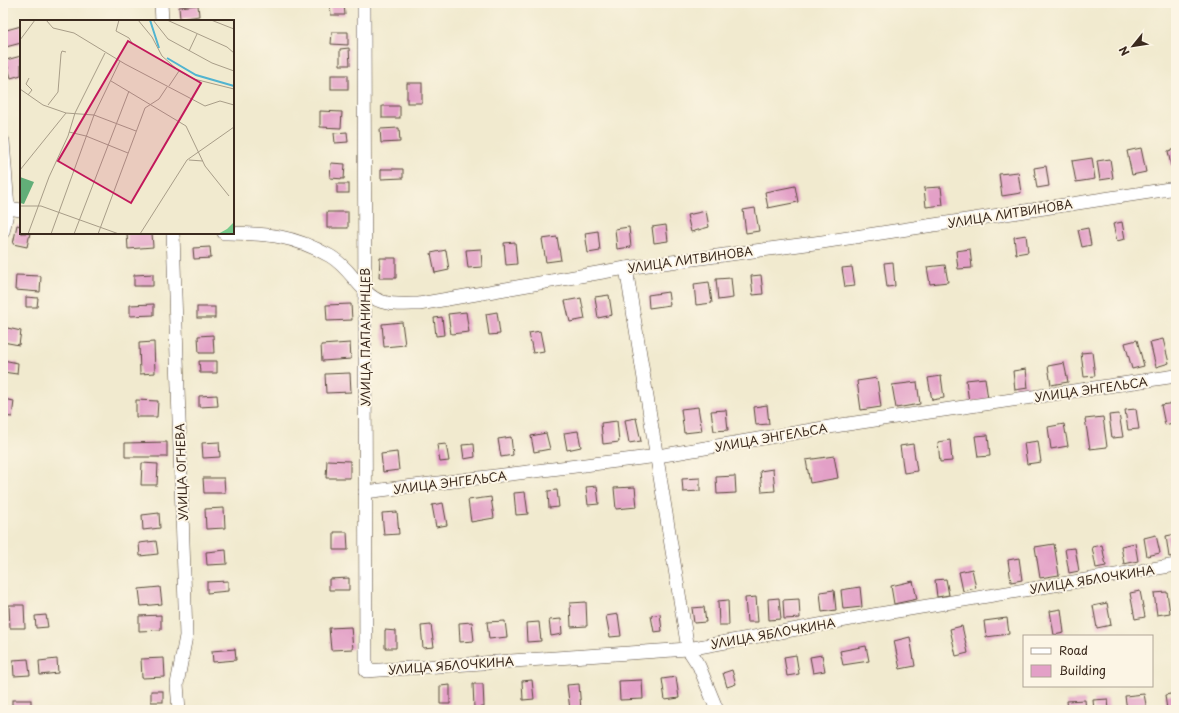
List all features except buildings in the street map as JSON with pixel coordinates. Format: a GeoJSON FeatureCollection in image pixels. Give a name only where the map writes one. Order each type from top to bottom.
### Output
{"type":"FeatureCollection","features":[{"type":"Feature","properties":{"kind":"street"},"geometry":{"type":"LineString","coordinates":[[161,3],[162,20]]}},
{"type":"Feature","properties":{"kind":"street","name":"УЛИЦА ПАПАНИНЦЕВ"},"geometry":{"type":"LineString","coordinates":[[364,3],[366,671]]}},
{"type":"Feature","properties":{"kind":"street"},"geometry":{"type":"LineString","coordinates":[[3,141],[15,209],[3,232]]}},
{"type":"Feature","properties":{"kind":"street","name":"УЛИЦА ЛИТВИНОВА"},"geometry":{"type":"LineString","coordinates":[[234,234],[278,236],[299,240],[346,267],[364,289],[375,299],[403,304],[420,304],[626,268],[830,241],[1176,188]]}},
{"type":"Feature","properties":{"kind":"street","name":"УЛИЦА ОГНЕВА"},"geometry":{"type":"LineString","coordinates":[[172,234],[186,636],[177,684],[179,710]]}},
{"type":"Feature","properties":{"kind":"street"},"geometry":{"type":"LineString","coordinates":[[626,268],[658,456],[688,649],[699,666],[717,710]]}},
{"type":"Feature","properties":{"kind":"street","name":"УЛИЦА ЭНГЕЛЬСА"},"geometry":{"type":"LineString","coordinates":[[365,492],[658,456],[841,425],[1176,376]]}},
{"type":"Feature","properties":{"kind":"street","name":"УЛИЦА ЯБЛОЧКИНА"},"geometry":{"type":"LineString","coordinates":[[366,671],[688,649],[873,615],[1176,565]]}}]}
